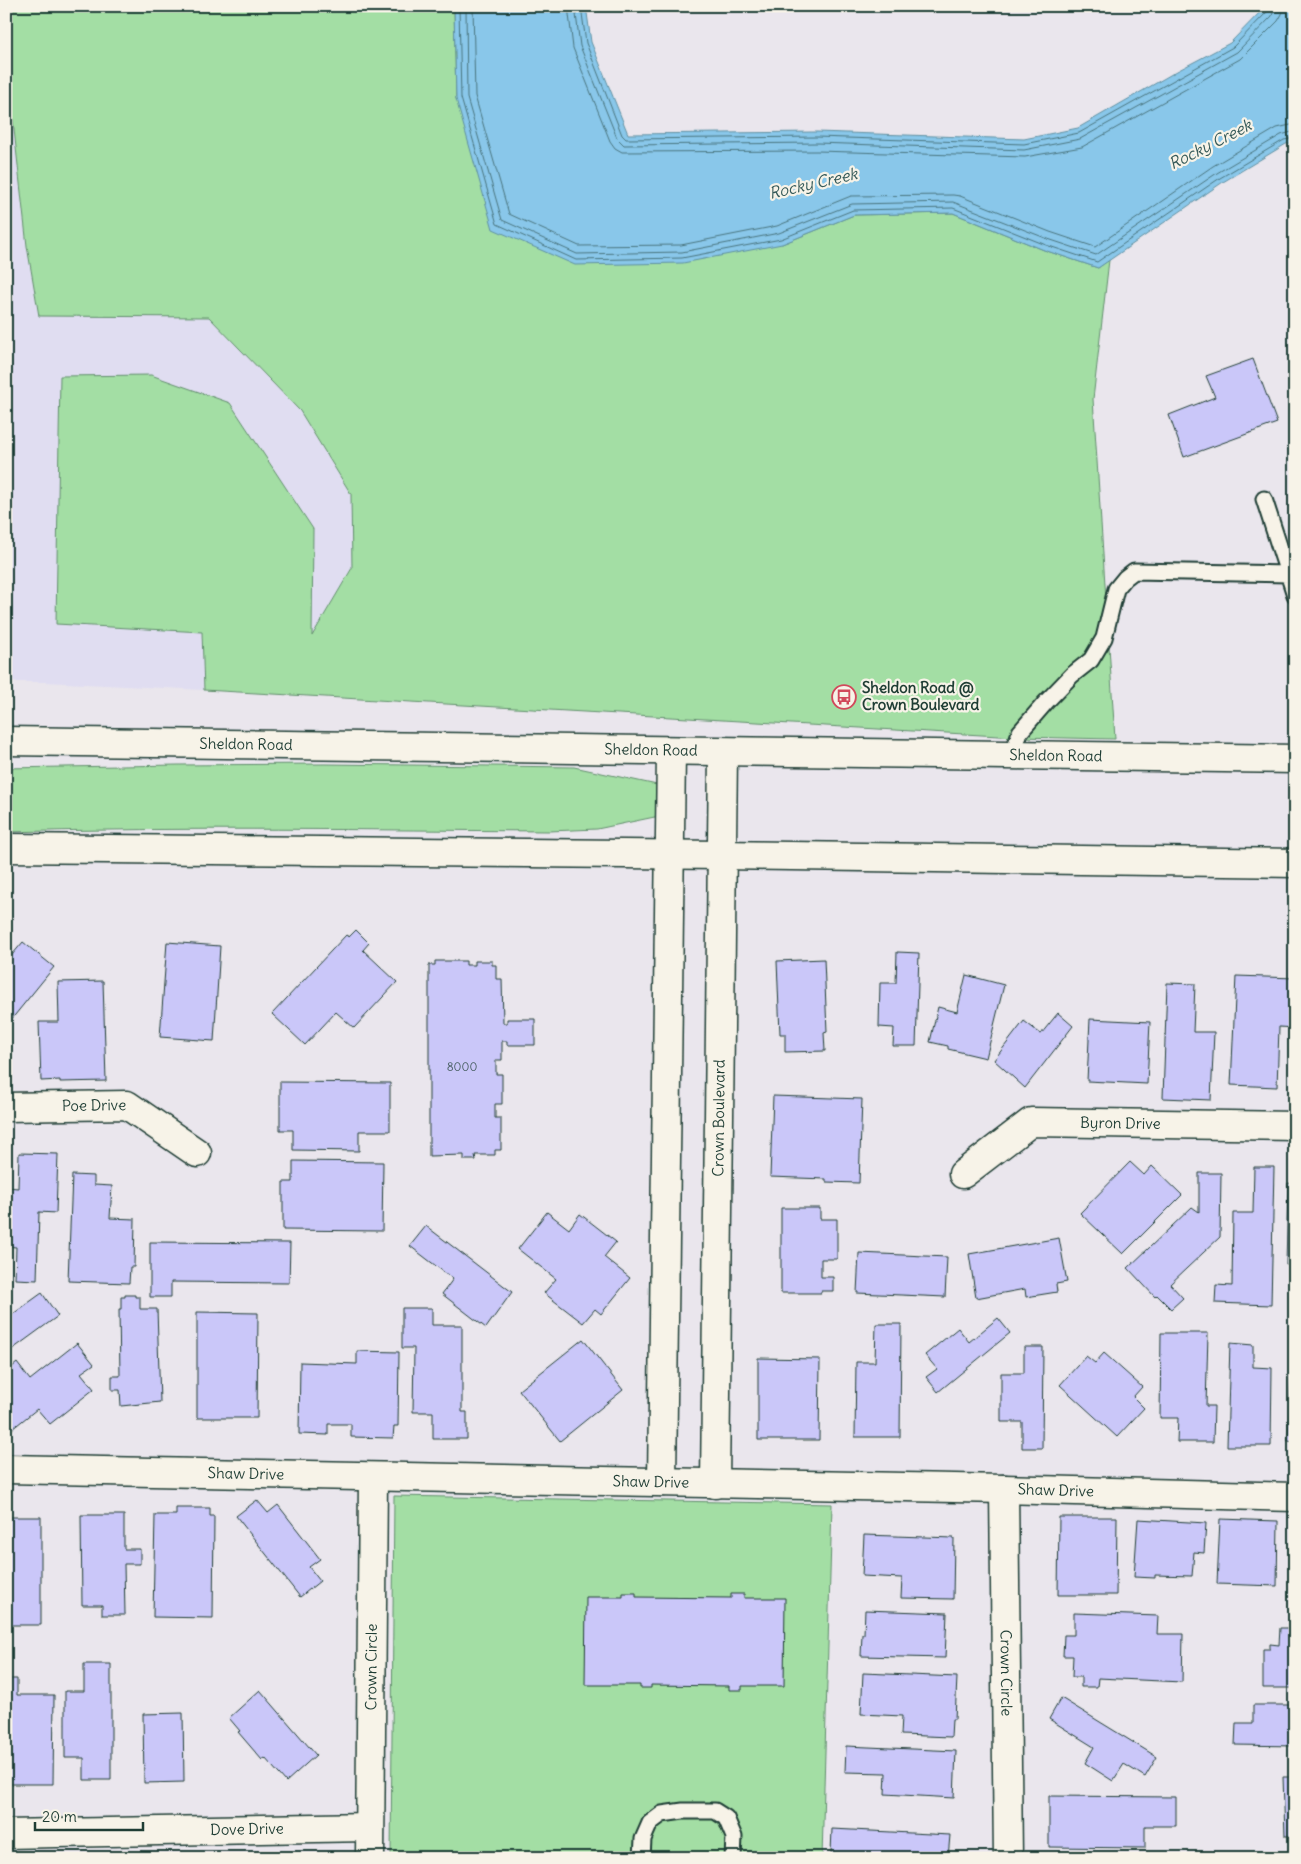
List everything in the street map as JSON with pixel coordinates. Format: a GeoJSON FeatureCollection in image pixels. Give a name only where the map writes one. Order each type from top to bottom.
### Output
{"type":"FeatureCollection","features":[{"type":"Feature","properties":{"kind":"street","name":"Sheldon Road"},"geometry":{"type":"LineString","coordinates":[[6,742],[1295,759]]}},
{"type":"Feature","properties":{"kind":"street"},"geometry":{"type":"LineString","coordinates":[[662,1482],[671,752]]}},
{"type":"Feature","properties":{"kind":"street","name":"Crown Boulevard"},"geometry":{"type":"LineString","coordinates":[[715,1484],[724,752]]}},
{"type":"Feature","properties":{"kind":"street"},"geometry":{"type":"LineString","coordinates":[[6,848],[669,854],[1295,863]]}},
{"type":"Feature","properties":{"kind":"street","name":"Poe Drive"},"geometry":{"type":"LineString","coordinates":[[6,1107],[127,1106],[196,1153]]}},
{"type":"Feature","properties":{"kind":"street","name":"Byron Drive"},"geometry":{"type":"LineString","coordinates":[[963,1174],[1031,1122],[1295,1126]]}},
{"type":"Feature","properties":{"kind":"street","name":"Shaw Drive"},"geometry":{"type":"LineString","coordinates":[[6,1469],[1004,1489],[1295,1497]]}},
{"type":"Feature","properties":{"kind":"street","name":"Crown Circle"},"geometry":{"type":"LineString","coordinates":[[370,1858],[373,1477]]}},
{"type":"Feature","properties":{"kind":"street","name":"Crown Circle"},"geometry":{"type":"LineString","coordinates":[[1004,1489],[1008,1858]]}},
{"type":"Feature","properties":{"kind":"street","name":"Dove Drive"},"geometry":{"type":"LineString","coordinates":[[6,1834],[369,1827]]}},
{"type":"Feature","properties":{"kind":"lane"},"geometry":{"type":"LineString","coordinates":[[1264,499],[1295,595]]}},
{"type":"Feature","properties":{"kind":"lane"},"geometry":{"type":"LineString","coordinates":[[1012,756],[1020,732],[1072,675],[1091,660],[1104,638],[1116,589],[1125,578],[1134,572],[1288,574]]}},
{"type":"Feature","properties":{"kind":"lane"},"geometry":{"type":"LineString","coordinates":[[642,1858],[643,1839],[650,1823],[662,1814],[683,1811],[715,1811],[726,1818],[734,1837],[733,1858]]}},
{"type":"Feature","properties":{"kind":"shaded area"},"geometry":{"type":"Polygon","coordinates":[[[6,58],[27,246],[39,315],[209,317],[300,411],[351,494],[352,568],[312,637],[202,632],[204,690],[45,682],[6,682],[6,58]]]}},
{"type":"Feature","properties":{"kind":"green space"},"geometry":{"type":"Polygon","coordinates":[[[6,6],[454,6],[456,99],[782,244],[854,215],[953,213],[1044,250],[1098,268],[1109,260],[1093,399],[1115,739],[1016,737],[204,690],[202,632],[56,624],[60,376],[151,375],[230,403],[313,529],[312,636],[352,568],[351,494],[300,411],[209,317],[39,316],[27,246],[6,58],[6,6]]]}},
{"type":"Feature","properties":{"kind":"green space"},"geometry":{"type":"Polygon","coordinates":[[[325,764],[574,767],[657,785],[669,814],[597,829],[549,831],[210,829],[6,832],[6,768],[325,764]]]}},
{"type":"Feature","properties":{"kind":"green space"},"geometry":{"type":"Polygon","coordinates":[[[394,1496],[832,1504],[822,1858],[391,1858],[394,1496]]]}},
{"type":"Feature","properties":{"kind":"water","name":"Rocky Creek"},"geometry":{"type":"Polygon","coordinates":[[[454,6],[586,6],[591,42],[628,134],[817,132],[1024,139],[1078,128],[1230,43],[1266,6],[1295,6],[1295,142],[1286,144],[1223,182],[1098,268],[1044,250],[953,213],[854,215],[782,244],[683,263],[575,265],[493,229],[456,99],[454,6]]]}},
{"type":"Feature","properties":{"kind":"building"},"geometry":{"type":"Polygon","coordinates":[[[1253,359],[1277,423],[1184,457],[1169,415],[1215,397],[1206,376],[1253,359]]]}},
{"type":"Feature","properties":{"kind":"building"},"geometry":{"type":"Polygon","coordinates":[[[356,930],[369,943],[363,950],[397,982],[354,1028],[336,1012],[305,1045],[272,1014],[346,935],[349,937],[356,930]]]}},
{"type":"Feature","properties":{"kind":"building"},"geometry":{"type":"Polygon","coordinates":[[[23,942],[54,967],[6,1026],[6,962],[23,942]]]}},
{"type":"Feature","properties":{"kind":"building"},"geometry":{"type":"Polygon","coordinates":[[[167,942],[220,946],[214,1041],[160,1037],[167,942]]]}},
{"type":"Feature","properties":{"kind":"building"},"geometry":{"type":"Polygon","coordinates":[[[897,952],[919,953],[916,1046],[893,1046],[894,1028],[879,1027],[880,983],[896,983],[897,952]]]}},
{"type":"Feature","properties":{"kind":"building"},"geometry":{"type":"Polygon","coordinates":[[[824,959],[827,1032],[824,1033],[825,1051],[785,1052],[785,1034],[780,1034],[777,961],[824,959]]]}},
{"type":"Feature","properties":{"kind":"building"},"geometry":{"type":"Polygon","coordinates":[[[435,961],[466,961],[466,965],[475,965],[475,961],[492,961],[492,965],[496,965],[496,979],[502,979],[503,1023],[507,1023],[507,1019],[535,1019],[535,1045],[507,1045],[507,1041],[502,1041],[502,1060],[496,1060],[496,1074],[502,1074],[502,1104],[495,1104],[495,1118],[501,1118],[501,1150],[495,1150],[495,1155],[475,1155],[476,1160],[464,1160],[464,1155],[429,1156],[429,965],[435,965],[435,961]]]}},
{"type":"Feature","properties":{"kind":"building"},"geometry":{"type":"Polygon","coordinates":[[[966,975],[1004,985],[986,1058],[948,1049],[948,1046],[930,1042],[938,1007],[957,1012],[966,975]]]}},
{"type":"Feature","properties":{"kind":"building"},"geometry":{"type":"Polygon","coordinates":[[[1236,976],[1295,978],[1295,1028],[1279,1027],[1277,1087],[1231,1085],[1236,976]]]}},
{"type":"Feature","properties":{"kind":"building"},"geometry":{"type":"Polygon","coordinates":[[[103,981],[106,1081],[41,1081],[39,1022],[59,1022],[58,982],[103,981]]]}},
{"type":"Feature","properties":{"kind":"building"},"geometry":{"type":"Polygon","coordinates":[[[1167,983],[1195,984],[1193,1032],[1214,1032],[1211,1100],[1163,1098],[1167,983]]]}},
{"type":"Feature","properties":{"kind":"building"},"geometry":{"type":"Polygon","coordinates":[[[1058,1013],[1073,1026],[1025,1088],[994,1060],[1024,1021],[1041,1034],[1058,1013]]]}},
{"type":"Feature","properties":{"kind":"building"},"geometry":{"type":"Polygon","coordinates":[[[1090,1019],[1150,1022],[1147,1084],[1087,1081],[1090,1019]]]}},
{"type":"Feature","properties":{"kind":"building"},"geometry":{"type":"Polygon","coordinates":[[[280,1082],[390,1083],[390,1131],[359,1131],[359,1151],[293,1150],[293,1130],[280,1130],[280,1082]]]}},
{"type":"Feature","properties":{"kind":"building"},"geometry":{"type":"Polygon","coordinates":[[[773,1096],[862,1099],[859,1183],[826,1182],[826,1179],[770,1177],[773,1096]]]}},
{"type":"Feature","properties":{"kind":"building"},"geometry":{"type":"Polygon","coordinates":[[[19,1153],[58,1154],[56,1213],[39,1212],[37,1280],[15,1279],[16,1247],[6,1246],[6,1187],[18,1188],[19,1153]]]}},
{"type":"Feature","properties":{"kind":"building"},"geometry":{"type":"Polygon","coordinates":[[[293,1161],[383,1162],[382,1231],[283,1230],[283,1182],[293,1182],[293,1161]]]}},
{"type":"Feature","properties":{"kind":"building"},"geometry":{"type":"Polygon","coordinates":[[[1130,1162],[1144,1175],[1152,1166],[1182,1195],[1123,1254],[1080,1213],[1130,1162]]]}},
{"type":"Feature","properties":{"kind":"building"},"geometry":{"type":"Polygon","coordinates":[[[1254,1167],[1274,1167],[1271,1305],[1215,1303],[1216,1285],[1232,1286],[1233,1213],[1253,1213],[1254,1167]]]}},
{"type":"Feature","properties":{"kind":"building"},"geometry":{"type":"Polygon","coordinates":[[[1199,1173],[1221,1173],[1220,1237],[1170,1284],[1183,1298],[1171,1309],[1157,1295],[1155,1297],[1128,1268],[1192,1207],[1199,1212],[1199,1173]]]}},
{"type":"Feature","properties":{"kind":"building"},"geometry":{"type":"Polygon","coordinates":[[[72,1175],[94,1176],[94,1185],[112,1186],[110,1218],[135,1219],[134,1267],[130,1267],[129,1283],[68,1281],[72,1175]]]}},
{"type":"Feature","properties":{"kind":"building"},"geometry":{"type":"Polygon","coordinates":[[[1288,1183],[1295,1184],[1295,1265],[1286,1265],[1288,1183]]]}},
{"type":"Feature","properties":{"kind":"building"},"geometry":{"type":"Polygon","coordinates":[[[781,1208],[820,1208],[820,1219],[837,1219],[837,1259],[821,1259],[821,1277],[833,1277],[833,1291],[821,1291],[821,1293],[781,1293],[781,1208]]]}},
{"type":"Feature","properties":{"kind":"building"},"geometry":{"type":"Polygon","coordinates":[[[547,1212],[569,1229],[580,1214],[616,1242],[604,1257],[630,1278],[601,1314],[595,1309],[583,1323],[544,1293],[556,1279],[518,1249],[547,1212]]]}},
{"type":"Feature","properties":{"kind":"building"},"geometry":{"type":"Polygon","coordinates":[[[426,1226],[512,1292],[486,1328],[442,1294],[453,1279],[410,1246],[426,1226]]]}},
{"type":"Feature","properties":{"kind":"building"},"geometry":{"type":"Polygon","coordinates":[[[1059,1238],[1067,1282],[1056,1284],[1057,1292],[1026,1297],[1025,1289],[976,1298],[969,1254],[1059,1238]]]}},
{"type":"Feature","properties":{"kind":"building"},"geometry":{"type":"Polygon","coordinates":[[[150,1242],[290,1243],[289,1283],[171,1282],[171,1297],[150,1297],[150,1242]]]}},
{"type":"Feature","properties":{"kind":"building"},"geometry":{"type":"Polygon","coordinates":[[[859,1253],[947,1257],[945,1297],[857,1293],[859,1253]]]}},
{"type":"Feature","properties":{"kind":"building"},"geometry":{"type":"Polygon","coordinates":[[[42,1293],[58,1316],[6,1354],[6,1319],[42,1293]]]}},
{"type":"Feature","properties":{"kind":"building"},"geometry":{"type":"Polygon","coordinates":[[[125,1295],[140,1297],[140,1309],[157,1309],[160,1402],[121,1406],[120,1390],[112,1390],[112,1376],[120,1376],[119,1309],[121,1309],[121,1297],[125,1297],[125,1295]]]}},
{"type":"Feature","properties":{"kind":"building"},"geometry":{"type":"Polygon","coordinates":[[[402,1308],[432,1308],[432,1325],[462,1325],[462,1412],[467,1412],[467,1439],[433,1439],[433,1412],[413,1412],[414,1348],[402,1348],[402,1308]]]}},
{"type":"Feature","properties":{"kind":"building"},"geometry":{"type":"Polygon","coordinates":[[[197,1312],[258,1313],[257,1418],[197,1418],[197,1312]]]}},
{"type":"Feature","properties":{"kind":"building"},"geometry":{"type":"Polygon","coordinates":[[[998,1318],[1010,1333],[938,1392],[926,1377],[937,1369],[925,1355],[958,1328],[969,1342],[998,1318]]]}},
{"type":"Feature","properties":{"kind":"building"},"geometry":{"type":"Polygon","coordinates":[[[876,1324],[901,1324],[900,1437],[855,1437],[856,1362],[875,1362],[876,1324]]]}},
{"type":"Feature","properties":{"kind":"building"},"geometry":{"type":"Polygon","coordinates":[[[1161,1333],[1208,1333],[1206,1406],[1214,1406],[1213,1442],[1177,1442],[1178,1418],[1160,1418],[1161,1333]]]}},
{"type":"Feature","properties":{"kind":"building"},"geometry":{"type":"Polygon","coordinates":[[[583,1339],[623,1390],[560,1441],[519,1390],[583,1339]]]}},
{"type":"Feature","properties":{"kind":"building"},"geometry":{"type":"Polygon","coordinates":[[[77,1343],[94,1364],[81,1373],[94,1389],[50,1424],[37,1409],[7,1433],[6,1372],[17,1363],[30,1380],[77,1343]]]}},
{"type":"Feature","properties":{"kind":"building"},"geometry":{"type":"Polygon","coordinates":[[[1230,1343],[1253,1345],[1253,1367],[1272,1368],[1271,1446],[1227,1446],[1230,1343]]]}},
{"type":"Feature","properties":{"kind":"building"},"geometry":{"type":"Polygon","coordinates":[[[1024,1347],[1043,1347],[1042,1448],[1022,1448],[1022,1422],[1001,1422],[1001,1373],[1024,1373],[1024,1347]]]}},
{"type":"Feature","properties":{"kind":"building"},"geometry":{"type":"Polygon","coordinates":[[[357,1351],[399,1352],[398,1426],[394,1426],[393,1438],[351,1437],[351,1424],[328,1424],[328,1435],[299,1434],[300,1362],[357,1364],[357,1351]]]}},
{"type":"Feature","properties":{"kind":"building"},"geometry":{"type":"Polygon","coordinates":[[[1104,1353],[1142,1387],[1133,1397],[1144,1408],[1117,1437],[1060,1385],[1086,1356],[1095,1363],[1104,1353]]]}},
{"type":"Feature","properties":{"kind":"building"},"geometry":{"type":"Polygon","coordinates":[[[758,1358],[820,1359],[819,1440],[758,1440],[758,1358]]]}},
{"type":"Feature","properties":{"kind":"building"},"geometry":{"type":"Polygon","coordinates":[[[1291,1365],[1295,1365],[1295,1442],[1288,1441],[1291,1365]]]}},
{"type":"Feature","properties":{"kind":"building"},"geometry":{"type":"Polygon","coordinates":[[[257,1500],[268,1513],[278,1505],[320,1559],[309,1567],[320,1581],[300,1597],[236,1516],[257,1500]]]}},
{"type":"Feature","properties":{"kind":"building"},"geometry":{"type":"Polygon","coordinates":[[[176,1508],[210,1508],[210,1516],[214,1516],[213,1618],[153,1617],[155,1515],[176,1515],[176,1508]]]}},
{"type":"Feature","properties":{"kind":"building"},"geometry":{"type":"Polygon","coordinates":[[[81,1515],[124,1515],[124,1549],[140,1549],[140,1564],[124,1564],[125,1615],[102,1615],[102,1605],[82,1605],[81,1515]]]}},
{"type":"Feature","properties":{"kind":"building"},"geometry":{"type":"Polygon","coordinates":[[[6,1517],[41,1517],[41,1625],[6,1625],[6,1517]]]}},
{"type":"Feature","properties":{"kind":"building"},"geometry":{"type":"Polygon","coordinates":[[[1059,1517],[1117,1517],[1116,1595],[1058,1595],[1059,1517]]]}},
{"type":"Feature","properties":{"kind":"building"},"geometry":{"type":"Polygon","coordinates":[[[1138,1519],[1206,1523],[1204,1553],[1194,1552],[1192,1576],[1155,1575],[1155,1578],[1134,1577],[1138,1519]]]}},
{"type":"Feature","properties":{"kind":"building"},"geometry":{"type":"Polygon","coordinates":[[[1220,1519],[1278,1521],[1277,1586],[1217,1584],[1220,1519]]]}},
{"type":"Feature","properties":{"kind":"building"},"geometry":{"type":"Polygon","coordinates":[[[864,1535],[954,1538],[953,1599],[901,1598],[902,1578],[862,1576],[864,1535]]]}},
{"type":"Feature","properties":{"kind":"building"},"geometry":{"type":"Polygon","coordinates":[[[1295,1550],[1295,1615],[1293,1615],[1295,1550]]]}},
{"type":"Feature","properties":{"kind":"building"},"geometry":{"type":"Polygon","coordinates":[[[623,1593],[636,1593],[636,1597],[731,1598],[731,1594],[744,1594],[744,1598],[785,1598],[784,1686],[742,1686],[742,1690],[729,1690],[729,1686],[651,1685],[651,1688],[640,1688],[640,1685],[585,1685],[586,1597],[623,1597],[623,1593]]]}},
{"type":"Feature","properties":{"kind":"building"},"geometry":{"type":"Polygon","coordinates":[[[865,1610],[947,1613],[945,1658],[861,1656],[865,1610]]]}},
{"type":"Feature","properties":{"kind":"building"},"geometry":{"type":"Polygon","coordinates":[[[1074,1613],[1158,1616],[1157,1634],[1183,1634],[1182,1682],[1098,1678],[1097,1687],[1081,1687],[1081,1677],[1072,1677],[1073,1656],[1063,1656],[1064,1635],[1074,1635],[1074,1613]]]}},
{"type":"Feature","properties":{"kind":"building"},"geometry":{"type":"Polygon","coordinates":[[[1280,1628],[1295,1628],[1295,1690],[1294,1688],[1263,1688],[1263,1649],[1270,1649],[1270,1644],[1279,1645],[1280,1628]]]}},
{"type":"Feature","properties":{"kind":"building"},"geometry":{"type":"Polygon","coordinates":[[[84,1664],[111,1664],[111,1780],[84,1780],[84,1758],[65,1758],[65,1691],[84,1691],[84,1664]]]}},
{"type":"Feature","properties":{"kind":"building"},"geometry":{"type":"Polygon","coordinates":[[[863,1673],[957,1677],[955,1719],[952,1719],[951,1737],[901,1735],[902,1716],[861,1714],[863,1673]]]}},
{"type":"Feature","properties":{"kind":"building"},"geometry":{"type":"Polygon","coordinates":[[[6,1679],[17,1679],[17,1695],[54,1695],[53,1784],[6,1784],[6,1679]]]}},
{"type":"Feature","properties":{"kind":"building"},"geometry":{"type":"Polygon","coordinates":[[[260,1690],[316,1755],[286,1782],[265,1758],[262,1760],[238,1732],[240,1731],[229,1718],[260,1690]]]}},
{"type":"Feature","properties":{"kind":"building"},"geometry":{"type":"Polygon","coordinates":[[[1061,1698],[1157,1757],[1145,1777],[1124,1764],[1113,1781],[1085,1763],[1094,1747],[1049,1719],[1061,1698]]]}},
{"type":"Feature","properties":{"kind":"building"},"geometry":{"type":"Polygon","coordinates":[[[1253,1705],[1295,1705],[1295,1746],[1235,1745],[1236,1723],[1253,1723],[1253,1705]]]}},
{"type":"Feature","properties":{"kind":"building"},"geometry":{"type":"Polygon","coordinates":[[[183,1713],[184,1782],[144,1783],[143,1714],[183,1713]]]}},
{"type":"Feature","properties":{"kind":"building"},"geometry":{"type":"Polygon","coordinates":[[[846,1746],[956,1751],[954,1798],[885,1794],[886,1773],[845,1772],[846,1746]]]}},
{"type":"Feature","properties":{"kind":"building"},"geometry":{"type":"Polygon","coordinates":[[[1283,1777],[1295,1777],[1295,1836],[1285,1836],[1283,1777]]]}},
{"type":"Feature","properties":{"kind":"building"},"geometry":{"type":"Polygon","coordinates":[[[1049,1796],[1176,1797],[1176,1826],[1145,1826],[1145,1848],[1049,1847],[1049,1796]]]}},
{"type":"Feature","properties":{"kind":"building"},"geometry":{"type":"Polygon","coordinates":[[[832,1829],[950,1835],[948,1858],[898,1858],[899,1856],[831,1853],[832,1829]]]}},
{"type":"Feature","properties":{"kind":"building"},"geometry":{"type":"Polygon","coordinates":[[[1271,1854],[1295,1855],[1295,1858],[1271,1858],[1271,1854]]]}},
{"type":"Feature","properties":{"kind":"place","name":"Sheldon Road @ Crown Boulevard"},"geometry":{"type":"Point","coordinates":[844,697]}}]}
